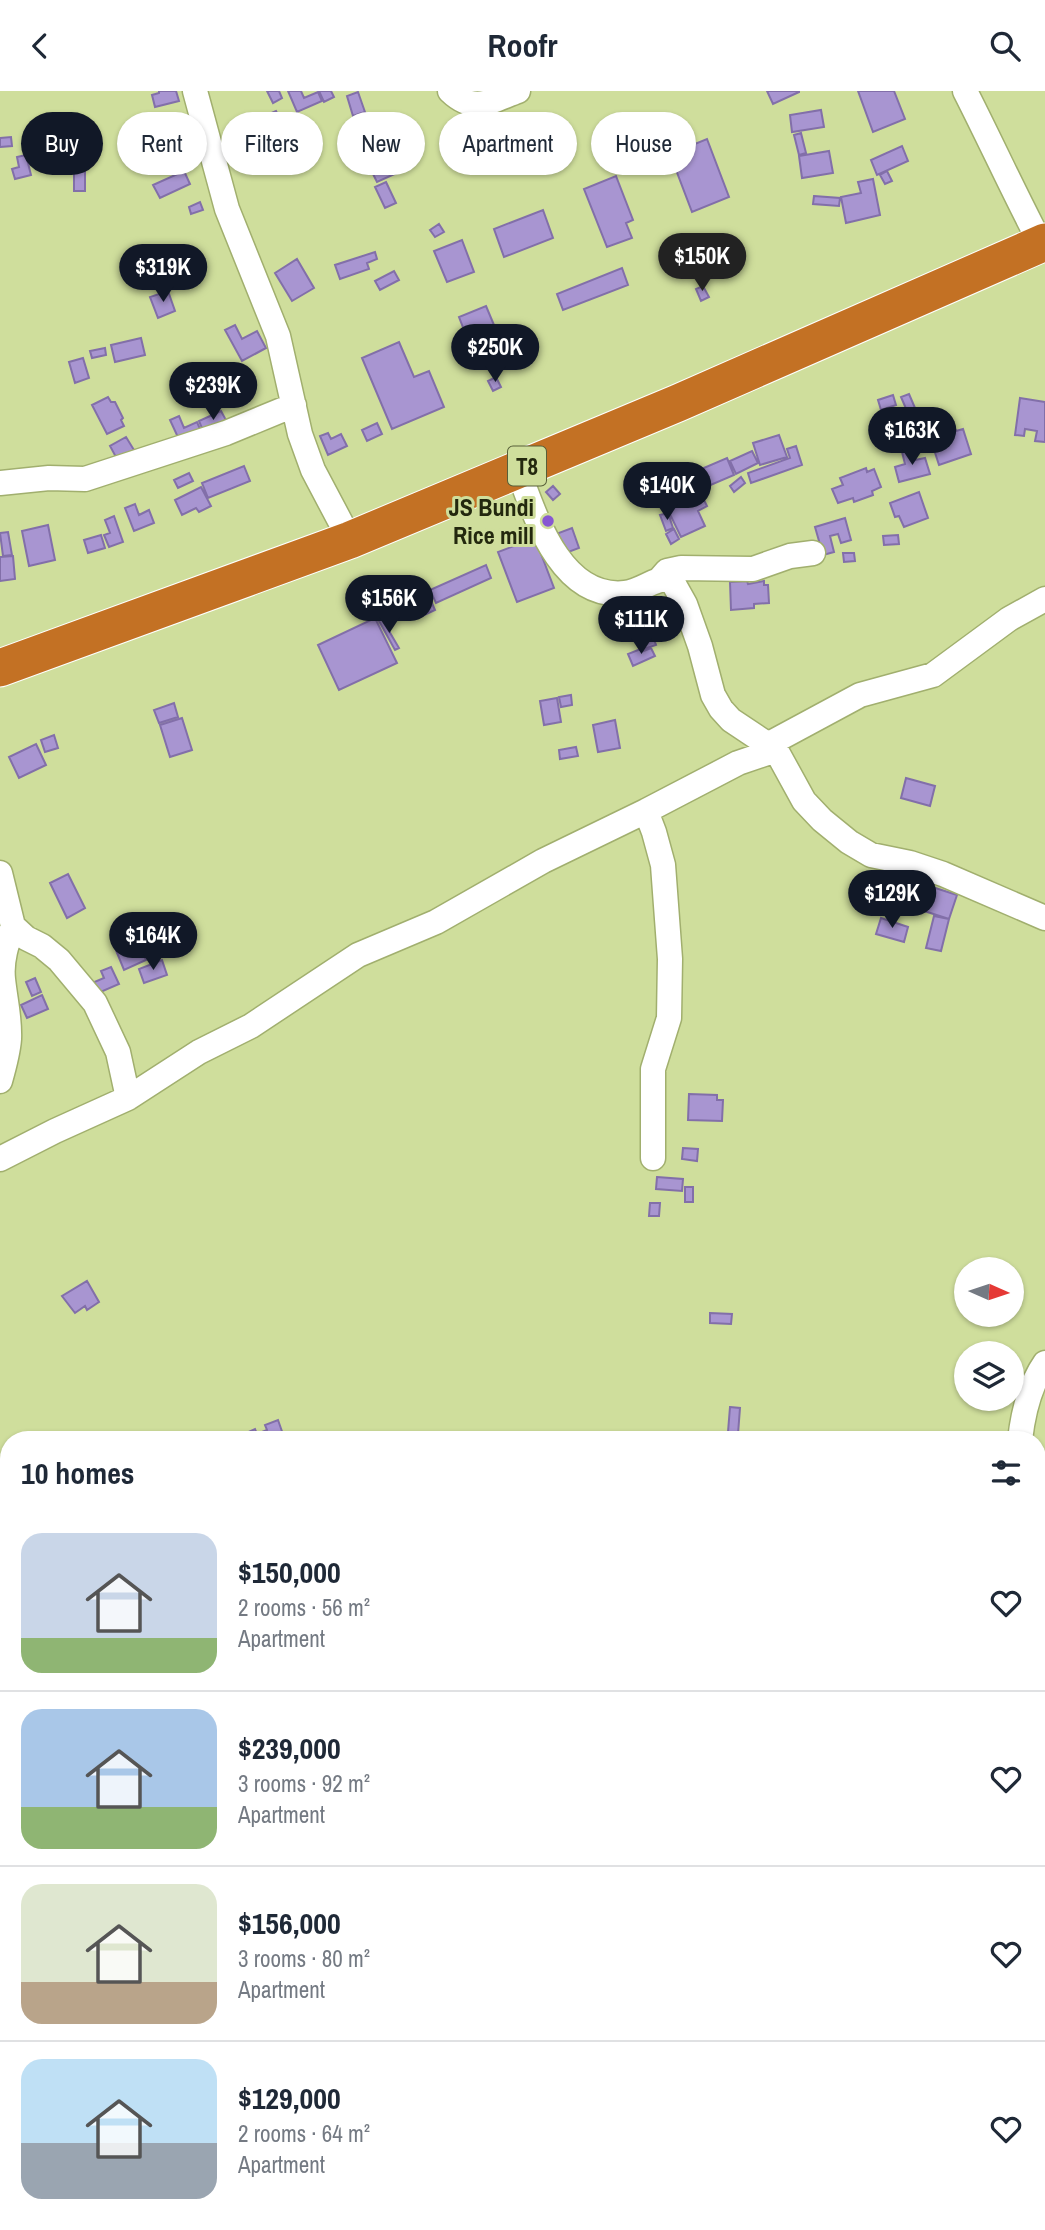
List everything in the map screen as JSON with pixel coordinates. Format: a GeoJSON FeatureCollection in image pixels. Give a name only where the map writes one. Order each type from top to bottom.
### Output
{"type":"FeatureCollection","features":[{"type":"Feature","properties":{"kind":"highway","name":"T8"},"geometry":{"type":"LineString","coordinates":[[7,660],[350,540],[678,403],[1043,243]]}},
{"type":"Feature","properties":{"kind":"street"},"geometry":{"type":"LineString","coordinates":[[450,91],[463,102],[470,104],[488,102],[518,91]]}},
{"type":"Feature","properties":{"kind":"street"},"geometry":{"type":"LineString","coordinates":[[965,91],[1010,184],[1043,243]]}},
{"type":"Feature","properties":{"kind":"street"},"geometry":{"type":"LineString","coordinates":[[203,94],[227,209],[278,336],[300,434],[313,470],[350,540]]}},
{"type":"Feature","properties":{"kind":"street"},"geometry":{"type":"LineString","coordinates":[[0,483],[49,478],[85,479],[226,433],[294,405]]}},
{"type":"Feature","properties":{"kind":"street"},"geometry":{"type":"LineString","coordinates":[[518,470],[537,519],[565,568],[591,586],[622,593],[644,588],[660,579],[667,571],[681,568],[753,569],[790,556],[814,553]]}},
{"type":"Feature","properties":{"kind":"street"},"geometry":{"type":"LineString","coordinates":[[660,579],[671,579],[680,594],[700,646],[713,695],[721,709],[731,720],[772,747],[804,801],[821,820],[871,855],[910,863],[943,874],[1045,918]]}},
{"type":"Feature","properties":{"kind":"street"},"geometry":{"type":"LineString","coordinates":[[0,1159],[128,1098],[199,1052],[251,1026],[358,955],[436,922],[542,861],[772,747],[860,695],[933,675],[1009,619],[1045,599]]}},
{"type":"Feature","properties":{"kind":"street"},"geometry":{"type":"LineString","coordinates":[[646,811],[663,865],[670,959],[669,1018],[653,1069],[653,1158]]}},
{"type":"Feature","properties":{"kind":"street"},"geometry":{"type":"LineString","coordinates":[[0,873],[13,926],[3,964],[9,1037],[0,1081]]}},
{"type":"Feature","properties":{"kind":"street"},"geometry":{"type":"LineString","coordinates":[[13,926],[59,960],[95,1003],[118,1052],[128,1098]]}},
{"type":"Feature","properties":{"kind":"street"},"geometry":{"type":"LineString","coordinates":[[1021,1431],[1023,1412],[1045,1363]]}},
{"type":"Feature","properties":{"kind":"building"},"geometry":{"type":"Polygon","coordinates":[[[159,91],[176,91],[179,101],[155,107],[152,95],[159,91]]]}},
{"type":"Feature","properties":{"kind":"building"},"geometry":{"type":"Polygon","coordinates":[[[267,91],[279,91],[282,98],[273,103],[267,91]]]}},
{"type":"Feature","properties":{"kind":"building"},"geometry":{"type":"Polygon","coordinates":[[[288,91],[301,91],[304,98],[318,92],[322,101],[297,112],[288,91]]]}},
{"type":"Feature","properties":{"kind":"building"},"geometry":{"type":"Polygon","coordinates":[[[319,91],[331,91],[334,97],[324,102],[319,91]]]}},
{"type":"Feature","properties":{"kind":"building"},"geometry":{"type":"Polygon","coordinates":[[[767,91],[799,91],[799,92],[773,104],[767,91]]]}},
{"type":"Feature","properties":{"kind":"building"},"geometry":{"type":"Polygon","coordinates":[[[858,91],[894,91],[905,119],[873,132],[858,91]]]}},
{"type":"Feature","properties":{"kind":"building"},"geometry":{"type":"Polygon","coordinates":[[[358,92],[365,112],[352,112],[347,96],[358,92]]]}},
{"type":"Feature","properties":{"kind":"building"},"geometry":{"type":"Polygon","coordinates":[[[821,110],[824,127],[792,132],[790,115],[821,110]]]}},
{"type":"Feature","properties":{"kind":"building"},"geometry":{"type":"Polygon","coordinates":[[[801,133],[806,153],[799,155],[794,135],[801,133]]]}},
{"type":"Feature","properties":{"kind":"building"},"geometry":{"type":"Polygon","coordinates":[[[11,137],[12,146],[0,147],[0,138],[11,137]]]}},
{"type":"Feature","properties":{"kind":"building"},"geometry":{"type":"Polygon","coordinates":[[[707,139],[729,197],[692,212],[678,175],[696,175],[696,143],[707,139]]]}},
{"type":"Feature","properties":{"kind":"building"},"geometry":{"type":"Polygon","coordinates":[[[902,146],[908,161],[877,175],[871,160],[902,146]]]}},
{"type":"Feature","properties":{"kind":"building"},"geometry":{"type":"Polygon","coordinates":[[[829,151],[833,173],[802,178],[799,156],[829,151]]]}},
{"type":"Feature","properties":{"kind":"building"},"geometry":{"type":"Polygon","coordinates":[[[21,156],[21,175],[31,175],[15,179],[12,169],[19,167],[17,157],[21,156]]]}},
{"type":"Feature","properties":{"kind":"building"},"geometry":{"type":"Polygon","coordinates":[[[887,171],[892,181],[885,184],[880,175],[887,171]]]}},
{"type":"Feature","properties":{"kind":"building"},"geometry":{"type":"Polygon","coordinates":[[[74,175],[85,175],[85,191],[74,191],[74,175]]]}},
{"type":"Feature","properties":{"kind":"building"},"geometry":{"type":"Polygon","coordinates":[[[175,175],[186,175],[190,184],[160,198],[153,185],[175,175]]]}},
{"type":"Feature","properties":{"kind":"building"},"geometry":{"type":"Polygon","coordinates":[[[374,175],[392,175],[377,182],[374,175]]]}},
{"type":"Feature","properties":{"kind":"building"},"geometry":{"type":"Polygon","coordinates":[[[616,176],[633,220],[626,223],[632,238],[607,247],[584,189],[616,176]]]}},
{"type":"Feature","properties":{"kind":"building"},"geometry":{"type":"Polygon","coordinates":[[[873,179],[880,215],[846,223],[841,197],[861,193],[858,182],[873,179]]]}},
{"type":"Feature","properties":{"kind":"building"},"geometry":{"type":"Polygon","coordinates":[[[386,182],[396,203],[385,208],[375,187],[386,182]]]}},
{"type":"Feature","properties":{"kind":"building"},"geometry":{"type":"Polygon","coordinates":[[[814,196],[840,198],[839,206],[813,204],[814,196]]]}},
{"type":"Feature","properties":{"kind":"building"},"geometry":{"type":"Polygon","coordinates":[[[200,202],[203,210],[191,214],[189,207],[200,202]]]}},
{"type":"Feature","properties":{"kind":"building"},"geometry":{"type":"Polygon","coordinates":[[[543,210],[553,238],[504,257],[494,229],[543,210]]]}},
{"type":"Feature","properties":{"kind":"building"},"geometry":{"type":"Polygon","coordinates":[[[439,224],[444,232],[435,237],[430,230],[439,224]]]}},
{"type":"Feature","properties":{"kind":"building"},"geometry":{"type":"Polygon","coordinates":[[[462,240],[474,272],[447,282],[434,251],[462,240]]]}},
{"type":"Feature","properties":{"kind":"building"},"geometry":{"type":"Polygon","coordinates":[[[375,252],[377,259],[367,263],[369,269],[340,279],[335,265],[375,252]]]}},
{"type":"Feature","properties":{"kind":"building"},"geometry":{"type":"Polygon","coordinates":[[[297,259],[314,288],[292,301],[275,273],[297,259]]]}},
{"type":"Feature","properties":{"kind":"building"},"geometry":{"type":"Polygon","coordinates":[[[622,268],[628,285],[563,310],[557,294],[622,268]]]}},
{"type":"Feature","properties":{"kind":"building"},"geometry":{"type":"Polygon","coordinates":[[[394,271],[399,280],[380,290],[375,281],[394,271]]]}},
{"type":"Feature","properties":{"kind":"building"},"geometry":{"type":"Polygon","coordinates":[[[703,286],[709,297],[701,301],[696,289],[703,286]]]}},
{"type":"Feature","properties":{"kind":"building"},"geometry":{"type":"Polygon","coordinates":[[[168,291],[175,311],[158,318],[150,297],[168,291]]]}},
{"type":"Feature","properties":{"kind":"building"},"geometry":{"type":"Polygon","coordinates":[[[486,306],[499,337],[471,348],[459,317],[486,306]]]}},
{"type":"Feature","properties":{"kind":"building"},"geometry":{"type":"Polygon","coordinates":[[[235,325],[242,339],[257,331],[266,348],[242,361],[225,330],[235,325]]]}},
{"type":"Feature","properties":{"kind":"building"},"geometry":{"type":"Polygon","coordinates":[[[141,338],[145,355],[115,362],[111,345],[141,338]]]}},
{"type":"Feature","properties":{"kind":"building"},"geometry":{"type":"Polygon","coordinates":[[[399,342],[414,377],[429,371],[444,407],[392,429],[362,358],[399,342]]]}},
{"type":"Feature","properties":{"kind":"building"},"geometry":{"type":"Polygon","coordinates":[[[105,348],[106,355],[92,358],[90,351],[105,348]]]}},
{"type":"Feature","properties":{"kind":"building"},"geometry":{"type":"Polygon","coordinates":[[[83,358],[89,378],[75,383],[69,362],[83,358]]]}},
{"type":"Feature","properties":{"kind":"building"},"geometry":{"type":"Polygon","coordinates":[[[496,377],[501,387],[493,391],[488,381],[496,377]]]}},
{"type":"Feature","properties":{"kind":"building"},"geometry":{"type":"Polygon","coordinates":[[[909,394],[915,408],[907,411],[901,397],[909,394]]]}},
{"type":"Feature","properties":{"kind":"building"},"geometry":{"type":"Polygon","coordinates":[[[893,395],[896,405],[881,410],[878,400],[893,395]]]}},
{"type":"Feature","properties":{"kind":"building"},"geometry":{"type":"Polygon","coordinates":[[[108,397],[111,402],[115,402],[124,426],[107,434],[92,405],[108,397]]]}},
{"type":"Feature","properties":{"kind":"building"},"geometry":{"type":"Polygon","coordinates":[[[1020,398],[1045,402],[1045,442],[1035,441],[1037,431],[1025,429],[1024,436],[1015,435],[1020,398]]]}},
{"type":"Feature","properties":{"kind":"building"},"geometry":{"type":"Polygon","coordinates":[[[221,411],[227,422],[204,433],[199,421],[221,411]]]}},
{"type":"Feature","properties":{"kind":"building"},"geometry":{"type":"Polygon","coordinates":[[[881,413],[883,419],[888,417],[891,425],[879,428],[875,415],[881,413]]]}},
{"type":"Feature","properties":{"kind":"building"},"geometry":{"type":"Polygon","coordinates":[[[179,416],[184,428],[197,422],[203,436],[182,446],[170,420],[179,416]]]}},
{"type":"Feature","properties":{"kind":"building"},"geometry":{"type":"Polygon","coordinates":[[[377,423],[382,434],[367,441],[362,430],[377,423]]]}},
{"type":"Feature","properties":{"kind":"building"},"geometry":{"type":"Polygon","coordinates":[[[954,425],[956,431],[963,429],[971,454],[939,465],[929,434],[954,425]]]}},
{"type":"Feature","properties":{"kind":"building"},"geometry":{"type":"Polygon","coordinates":[[[328,433],[331,439],[341,434],[347,446],[328,455],[320,436],[328,433]]]}},
{"type":"Feature","properties":{"kind":"building"},"geometry":{"type":"Polygon","coordinates":[[[779,435],[787,457],[760,465],[753,443],[779,435]]]}},
{"type":"Feature","properties":{"kind":"building"},"geometry":{"type":"Polygon","coordinates":[[[126,437],[134,450],[117,459],[110,446],[126,437]]]}},
{"type":"Feature","properties":{"kind":"building"},"geometry":{"type":"Polygon","coordinates":[[[796,446],[802,465],[751,483],[748,473],[790,458],[787,449],[796,446]]]}},
{"type":"Feature","properties":{"kind":"building"},"geometry":{"type":"Polygon","coordinates":[[[913,449],[915,460],[925,458],[930,474],[899,482],[895,467],[905,464],[902,452],[913,449]]]}},
{"type":"Feature","properties":{"kind":"building"},"geometry":{"type":"Polygon","coordinates":[[[752,451],[758,463],[736,474],[730,461],[752,451]]]}},
{"type":"Feature","properties":{"kind":"building"},"geometry":{"type":"Polygon","coordinates":[[[727,458],[734,475],[706,487],[699,470],[727,458]]]}},
{"type":"Feature","properties":{"kind":"building"},"geometry":{"type":"Polygon","coordinates":[[[244,466],[250,481],[208,498],[202,483],[244,466]]]}},
{"type":"Feature","properties":{"kind":"building"},"geometry":{"type":"Polygon","coordinates":[[[866,468],[867,472],[874,469],[881,487],[872,491],[873,495],[854,502],[853,498],[838,503],[832,489],[843,485],[840,478],[866,468]]]}},
{"type":"Feature","properties":{"kind":"building"},"geometry":{"type":"Polygon","coordinates":[[[189,473],[193,481],[178,488],[174,480],[189,473]]]}},
{"type":"Feature","properties":{"kind":"building"},"geometry":{"type":"Polygon","coordinates":[[[741,477],[745,483],[734,492],[730,486],[741,477]]]}},
{"type":"Feature","properties":{"kind":"building"},"geometry":{"type":"Polygon","coordinates":[[[696,479],[701,489],[661,507],[656,497],[696,479]]]}},
{"type":"Feature","properties":{"kind":"building"},"geometry":{"type":"Polygon","coordinates":[[[553,486],[560,494],[553,500],[546,492],[553,486]]]}},
{"type":"Feature","properties":{"kind":"building"},"geometry":{"type":"Polygon","coordinates":[[[201,487],[211,506],[199,512],[196,508],[182,515],[175,500],[201,487]]]}},
{"type":"Feature","properties":{"kind":"building"},"geometry":{"type":"Polygon","coordinates":[[[699,490],[707,506],[698,511],[705,526],[681,537],[666,506],[699,490]]]}},
{"type":"Feature","properties":{"kind":"building"},"geometry":{"type":"Polygon","coordinates":[[[919,492],[928,518],[904,527],[899,516],[895,517],[890,503],[919,492]]]}},
{"type":"Feature","properties":{"kind":"building"},"geometry":{"type":"Polygon","coordinates":[[[135,504],[139,515],[149,510],[154,523],[134,531],[125,508],[135,504]]]}},
{"type":"Feature","properties":{"kind":"building"},"geometry":{"type":"Polygon","coordinates":[[[668,513],[673,528],[666,531],[660,515],[668,513]]]}},
{"type":"Feature","properties":{"kind":"building"},"geometry":{"type":"Polygon","coordinates":[[[114,516],[123,542],[109,547],[104,535],[110,533],[105,520],[114,516]]]}},
{"type":"Feature","properties":{"kind":"building"},"geometry":{"type":"Polygon","coordinates":[[[845,518],[851,540],[841,543],[838,534],[830,536],[834,552],[823,555],[815,527],[845,518]]]}},
{"type":"Feature","properties":{"kind":"building"},"geometry":{"type":"Polygon","coordinates":[[[48,525],[55,560],[29,566],[22,531],[48,525]]]}},
{"type":"Feature","properties":{"kind":"building"},"geometry":{"type":"Polygon","coordinates":[[[572,528],[579,548],[563,554],[556,534],[572,528]]]}},
{"type":"Feature","properties":{"kind":"building"},"geometry":{"type":"Polygon","coordinates":[[[674,529],[679,539],[671,544],[666,534],[674,529]]]}},
{"type":"Feature","properties":{"kind":"building"},"geometry":{"type":"Polygon","coordinates":[[[8,532],[12,555],[3,556],[0,533],[8,532]]]}},
{"type":"Feature","properties":{"kind":"building"},"geometry":{"type":"Polygon","coordinates":[[[101,535],[105,548],[88,553],[84,540],[101,535]]]}},
{"type":"Feature","properties":{"kind":"building"},"geometry":{"type":"Polygon","coordinates":[[[898,535],[899,544],[884,545],[883,536],[898,535]]]}},
{"type":"Feature","properties":{"kind":"building"},"geometry":{"type":"Polygon","coordinates":[[[535,538],[554,588],[517,602],[498,552],[535,538]]]}},
{"type":"Feature","properties":{"kind":"building"},"geometry":{"type":"Polygon","coordinates":[[[843,553],[854,553],[855,561],[844,562],[843,553]]]}},
{"type":"Feature","properties":{"kind":"building"},"geometry":{"type":"Polygon","coordinates":[[[13,556],[15,579],[0,581],[0,557],[13,556]]]}},
{"type":"Feature","properties":{"kind":"building"},"geometry":{"type":"Polygon","coordinates":[[[486,565],[491,578],[436,603],[430,590],[486,565]]]}},
{"type":"Feature","properties":{"kind":"building"},"geometry":{"type":"Polygon","coordinates":[[[747,581],[748,584],[764,581],[764,585],[768,585],[769,603],[754,604],[754,608],[731,610],[730,582],[747,581]]]}},
{"type":"Feature","properties":{"kind":"building"},"geometry":{"type":"Polygon","coordinates":[[[428,594],[435,610],[418,618],[411,602],[428,594]]]}},
{"type":"Feature","properties":{"kind":"building"},"geometry":{"type":"Polygon","coordinates":[[[375,618],[397,663],[339,690],[318,645],[375,618]]]}},
{"type":"Feature","properties":{"kind":"building"},"geometry":{"type":"Polygon","coordinates":[[[382,619],[399,648],[395,650],[379,621],[382,619]]]}},
{"type":"Feature","properties":{"kind":"building"},"geometry":{"type":"Polygon","coordinates":[[[652,634],[656,645],[644,649],[641,637],[652,634]]]}},
{"type":"Feature","properties":{"kind":"building"},"geometry":{"type":"Polygon","coordinates":[[[643,648],[644,651],[651,648],[655,656],[633,666],[628,654],[643,648]]]}},
{"type":"Feature","properties":{"kind":"building"},"geometry":{"type":"Polygon","coordinates":[[[571,695],[572,705],[561,707],[559,697],[571,695]]]}},
{"type":"Feature","properties":{"kind":"building"},"geometry":{"type":"Polygon","coordinates":[[[557,698],[561,722],[544,725],[540,701],[557,698]]]}},
{"type":"Feature","properties":{"kind":"building"},"geometry":{"type":"Polygon","coordinates":[[[174,703],[178,717],[159,723],[154,710],[174,703]]]}},
{"type":"Feature","properties":{"kind":"building"},"geometry":{"type":"Polygon","coordinates":[[[182,718],[192,750],[170,757],[160,725],[182,718]]]}},
{"type":"Feature","properties":{"kind":"building"},"geometry":{"type":"Polygon","coordinates":[[[615,720],[620,748],[598,752],[593,725],[615,720]]]}},
{"type":"Feature","properties":{"kind":"building"},"geometry":{"type":"Polygon","coordinates":[[[54,735],[58,748],[45,752],[41,740],[54,735]]]}},
{"type":"Feature","properties":{"kind":"building"},"geometry":{"type":"Polygon","coordinates":[[[36,744],[46,765],[19,778],[9,757],[36,744]]]}},
{"type":"Feature","properties":{"kind":"building"},"geometry":{"type":"Polygon","coordinates":[[[576,747],[578,756],[560,759],[559,750],[576,747]]]}},
{"type":"Feature","properties":{"kind":"building"},"geometry":{"type":"Polygon","coordinates":[[[906,778],[935,786],[930,806],[901,798],[906,778]]]}},
{"type":"Feature","properties":{"kind":"building"},"geometry":{"type":"Polygon","coordinates":[[[68,874],[85,908],[67,918],[50,883],[68,874]]]}},
{"type":"Feature","properties":{"kind":"building"},"geometry":{"type":"Polygon","coordinates":[[[923,884],[957,895],[949,919],[915,908],[923,884]]]}},
{"type":"Feature","properties":{"kind":"building"},"geometry":{"type":"Polygon","coordinates":[[[934,916],[949,919],[941,951],[926,948],[934,916]]]}},
{"type":"Feature","properties":{"kind":"building"},"geometry":{"type":"Polygon","coordinates":[[[881,918],[908,927],[904,942],[876,934],[881,918]]]}},
{"type":"Feature","properties":{"kind":"building"},"geometry":{"type":"Polygon","coordinates":[[[134,934],[146,960],[124,970],[113,943],[134,934]]]}},
{"type":"Feature","properties":{"kind":"building"},"geometry":{"type":"Polygon","coordinates":[[[162,960],[167,975],[144,983],[139,969],[162,960]]]}},
{"type":"Feature","properties":{"kind":"building"},"geometry":{"type":"Polygon","coordinates":[[[111,967],[119,984],[96,994],[92,983],[104,978],[101,971],[111,967]]]}},
{"type":"Feature","properties":{"kind":"building"},"geometry":{"type":"Polygon","coordinates":[[[35,978],[41,992],[32,996],[26,982],[35,978]]]}},
{"type":"Feature","properties":{"kind":"building"},"geometry":{"type":"Polygon","coordinates":[[[42,995],[48,1009],[27,1018],[21,1005],[42,995]]]}},
{"type":"Feature","properties":{"kind":"building"},"geometry":{"type":"Polygon","coordinates":[[[689,1094],[717,1095],[717,1100],[723,1100],[722,1121],[688,1120],[689,1094]]]}},
{"type":"Feature","properties":{"kind":"building"},"geometry":{"type":"Polygon","coordinates":[[[683,1148],[698,1149],[697,1161],[682,1159],[683,1148]]]}},
{"type":"Feature","properties":{"kind":"building"},"geometry":{"type":"Polygon","coordinates":[[[657,1177],[683,1179],[682,1191],[656,1189],[657,1177]]]}},
{"type":"Feature","properties":{"kind":"building"},"geometry":{"type":"Polygon","coordinates":[[[685,1187],[693,1187],[693,1202],[685,1202],[685,1187]]]}},
{"type":"Feature","properties":{"kind":"building"},"geometry":{"type":"Polygon","coordinates":[[[650,1203],[660,1203],[659,1216],[649,1216],[650,1203]]]}},
{"type":"Feature","properties":{"kind":"building"},"geometry":{"type":"Polygon","coordinates":[[[87,1281],[99,1302],[87,1310],[85,1306],[75,1313],[62,1296],[87,1281]]]}},
{"type":"Feature","properties":{"kind":"building"},"geometry":{"type":"Polygon","coordinates":[[[710,1313],[732,1314],[731,1324],[710,1323],[710,1313]]]}},
{"type":"Feature","properties":{"kind":"building"},"geometry":{"type":"Polygon","coordinates":[[[730,1407],[740,1408],[738,1431],[728,1431],[730,1407]]]}},
{"type":"Feature","properties":{"kind":"building"},"geometry":{"type":"Polygon","coordinates":[[[278,1420],[282,1431],[264,1431],[267,1430],[265,1425],[278,1420]]]}},
{"type":"Feature","properties":{"kind":"place","name":"JS Bundi Rice mill"},"geometry":{"type":"Point","coordinates":[548,521]}}]}
